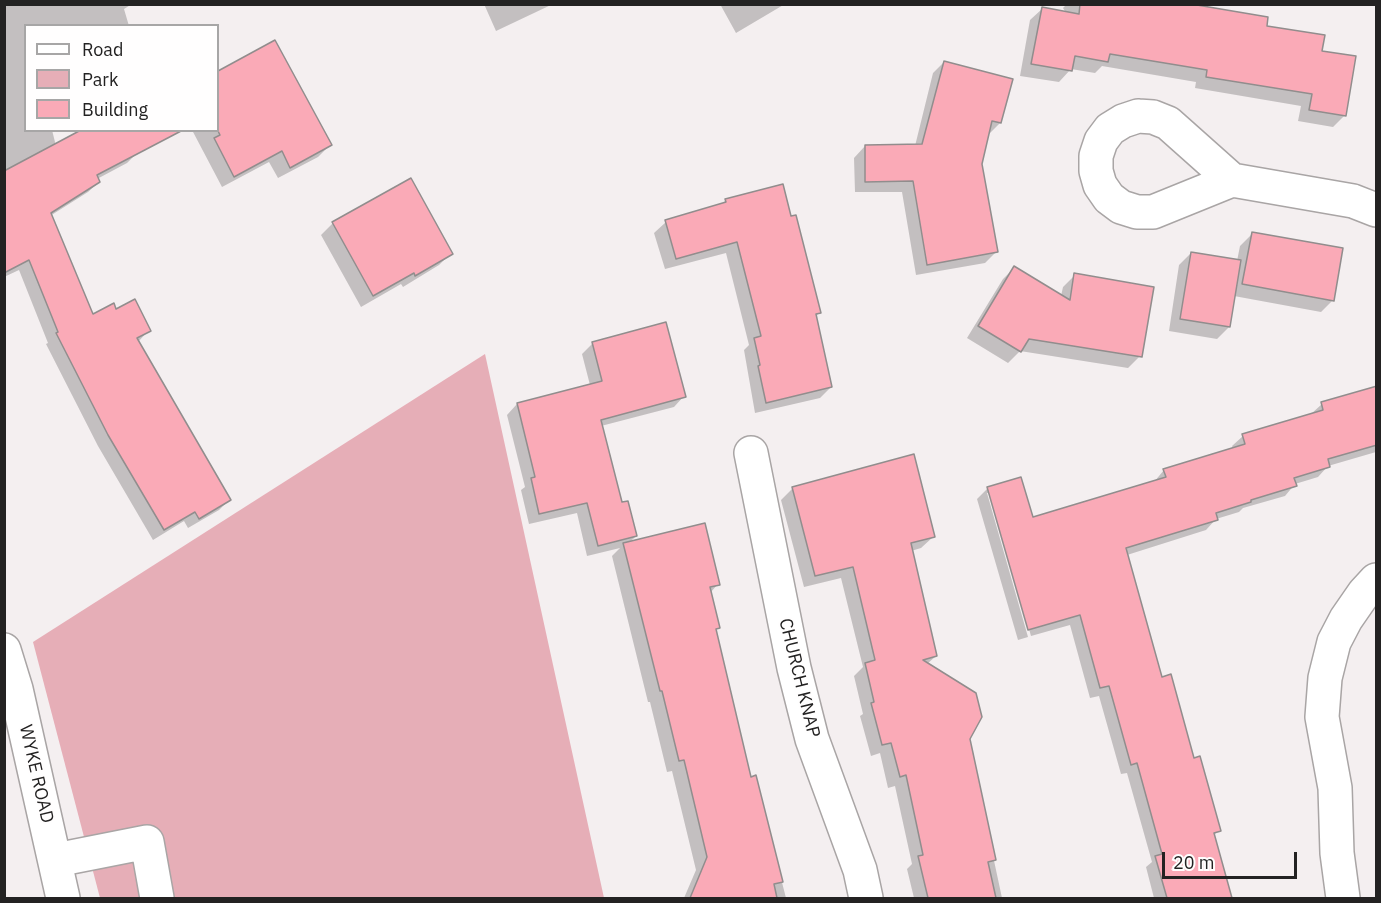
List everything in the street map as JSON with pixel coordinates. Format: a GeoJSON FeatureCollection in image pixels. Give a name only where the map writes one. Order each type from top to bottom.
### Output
{"type":"FeatureCollection","features":[{"type":"Feature","properties":{"kind":"street"},"geometry":{"type":"LineString","coordinates":[[1232,180],[1353,201],[1377,210]]}},
{"type":"Feature","properties":{"kind":"street","name":"CHURCH KNAP"},"geometry":{"type":"LineString","coordinates":[[752,453],[794,668],[813,739],[860,870],[866,898]]}},
{"type":"Feature","properties":{"kind":"street"},"geometry":{"type":"LineString","coordinates":[[1343,898],[1337,853],[1335,788],[1323,717],[1325,678],[1334,642],[1346,619],[1364,593],[1377,580]]}},
{"type":"Feature","properties":{"kind":"street","name":"WYKE ROAD"},"geometry":{"type":"LineString","coordinates":[[4,650],[16,689],[63,898]]}},
{"type":"Feature","properties":{"kind":"street"},"geometry":{"type":"LineString","coordinates":[[56,860],[147,842],[157,898]]}},
{"type":"Feature","properties":{"kind":"green space"},"geometry":{"type":"Polygon","coordinates":[[[485,354],[604,898],[100,898],[33,642],[485,354]]]}},
{"type":"Feature","properties":{"kind":"building"},"geometry":{"type":"Polygon","coordinates":[[[1080,4],[1191,4],[1268,17],[1267,26],[1325,35],[1322,51],[1356,56],[1346,116],[1309,110],[1312,94],[1206,77],[1207,70],[1110,54],[1108,62],[1075,56],[1072,71],[1031,64],[1042,7],[1079,14],[1080,4]]]}},
{"type":"Feature","properties":{"kind":"building"},"geometry":{"type":"Polygon","coordinates":[[[275,40],[332,145],[290,168],[282,151],[234,177],[214,138],[220,135],[219,70],[275,40]]]}},
{"type":"Feature","properties":{"kind":"building"},"geometry":{"type":"Polygon","coordinates":[[[944,61],[1013,79],[1001,123],[992,121],[982,164],[998,252],[927,265],[913,181],[865,182],[865,145],[922,144],[944,61]]]}},
{"type":"Feature","properties":{"kind":"building"},"geometry":{"type":"Polygon","coordinates":[[[77,132],[179,132],[97,175],[100,182],[51,213],[93,314],[114,303],[116,309],[135,299],[151,331],[137,338],[231,500],[199,519],[195,512],[164,530],[108,435],[56,333],[58,332],[29,260],[4,273],[4,171],[77,132]]]}},
{"type":"Feature","properties":{"kind":"building"},"geometry":{"type":"Polygon","coordinates":[[[411,178],[453,254],[415,276],[414,273],[373,296],[332,222],[411,178]]]}},
{"type":"Feature","properties":{"kind":"building"},"geometry":{"type":"Polygon","coordinates":[[[783,184],[791,216],[796,215],[821,313],[816,314],[832,387],[766,403],[754,338],[761,336],[737,242],[676,259],[665,220],[726,202],[725,199],[783,184]]]}},
{"type":"Feature","properties":{"kind":"building"},"geometry":{"type":"Polygon","coordinates":[[[1252,232],[1343,248],[1334,301],[1242,284],[1252,232]]]}},
{"type":"Feature","properties":{"kind":"building"},"geometry":{"type":"Polygon","coordinates":[[[1191,252],[1241,260],[1230,327],[1180,319],[1191,252]]]}},
{"type":"Feature","properties":{"kind":"building"},"geometry":{"type":"Polygon","coordinates":[[[1014,266],[1070,300],[1074,273],[1154,287],[1142,357],[1029,339],[1021,352],[978,326],[1014,266]]]}},
{"type":"Feature","properties":{"kind":"building"},"geometry":{"type":"Polygon","coordinates":[[[666,322],[686,397],[601,420],[622,502],[628,501],[637,536],[598,546],[587,503],[539,514],[531,478],[535,477],[517,403],[602,381],[592,342],[666,322]]]}},
{"type":"Feature","properties":{"kind":"building"},"geometry":{"type":"Polygon","coordinates":[[[1377,386],[1377,445],[1328,459],[1330,467],[1294,478],[1297,486],[1216,513],[1218,520],[1126,548],[1162,677],[1171,674],[1194,758],[1200,756],[1221,831],[1214,833],[1232,898],[1167,898],[1155,856],[1162,854],[1137,763],[1131,765],[1109,686],[1100,688],[1080,615],[1028,630],[987,487],[1021,477],[1033,517],[1166,477],[1163,469],[1245,444],[1242,434],[1323,410],[1321,402],[1377,386]]]}},
{"type":"Feature","properties":{"kind":"building"},"geometry":{"type":"Polygon","coordinates":[[[914,454],[935,537],[911,543],[937,656],[923,660],[976,693],[982,717],[970,739],[996,860],[988,862],[996,898],[928,898],[918,856],[923,855],[906,775],[900,777],[891,743],[882,745],[871,703],[874,702],[865,663],[875,660],[853,567],[815,576],[792,487],[914,454]]]}},
{"type":"Feature","properties":{"kind":"building"},"geometry":{"type":"Polygon","coordinates":[[[705,523],[720,585],[710,587],[720,628],[716,629],[751,777],[756,775],[783,882],[774,884],[777,898],[690,898],[707,857],[684,760],[679,761],[623,543],[705,523]]]}}]}
